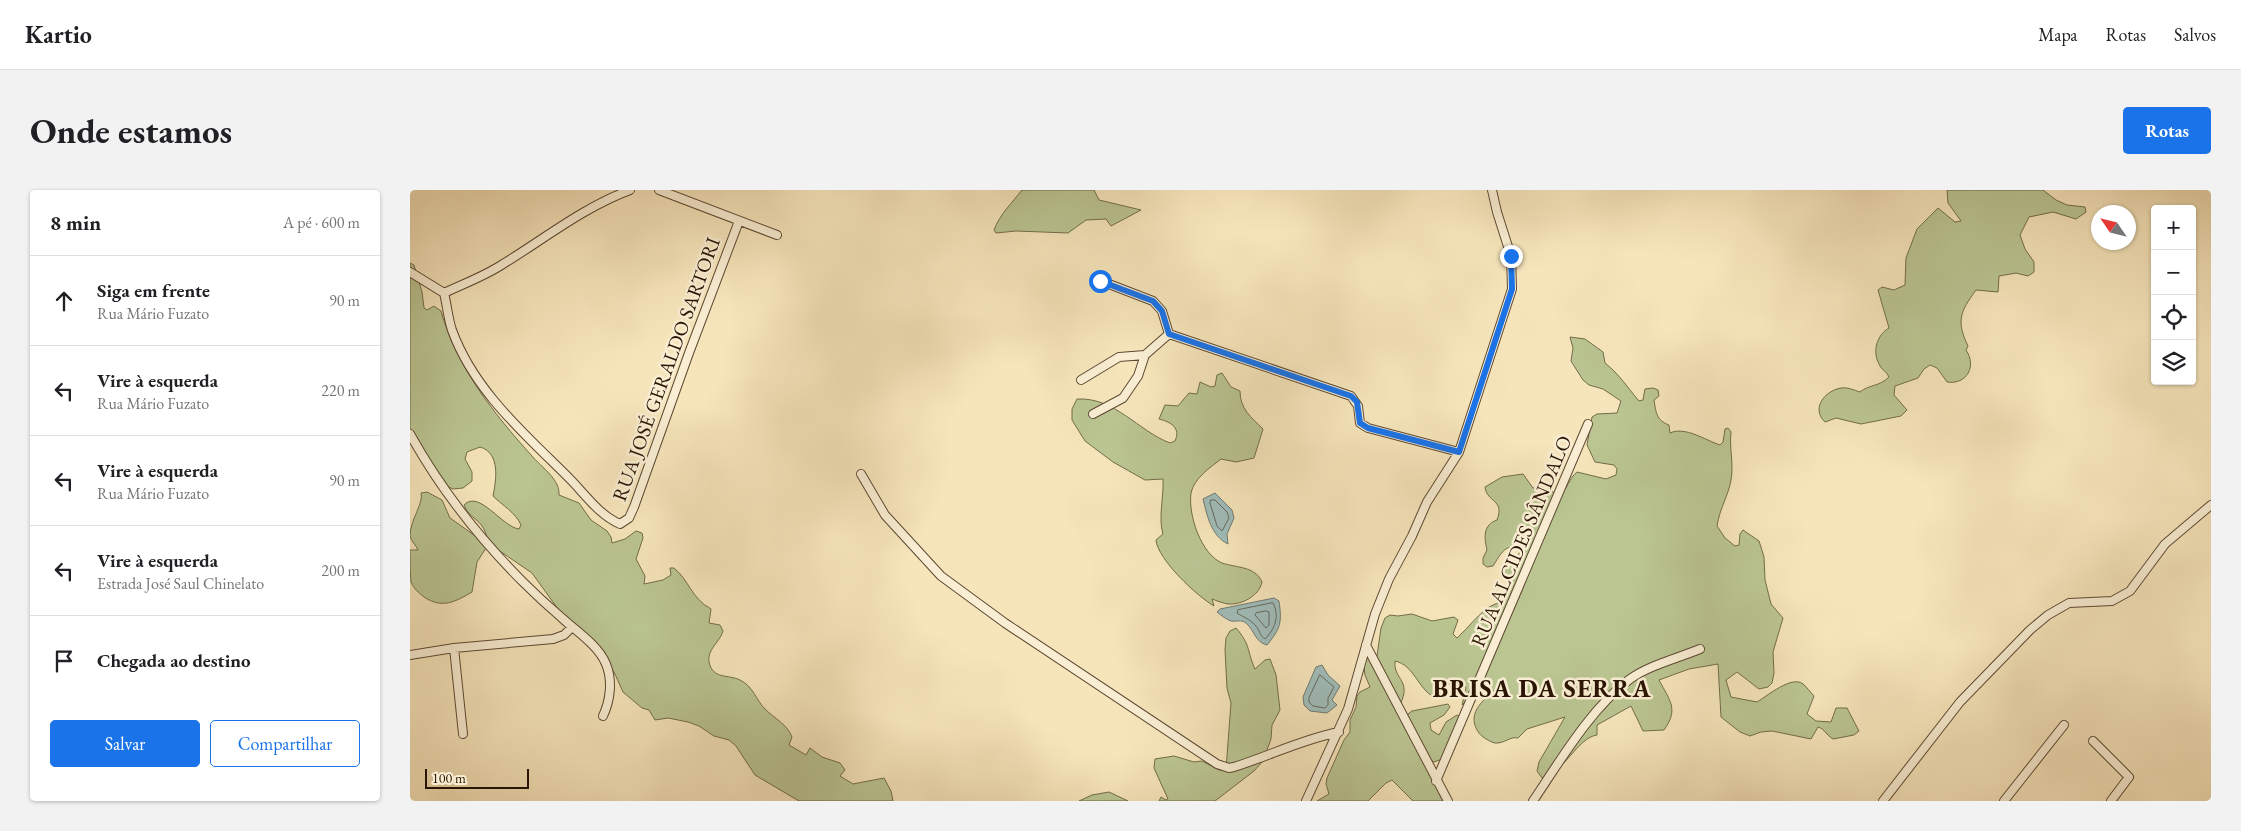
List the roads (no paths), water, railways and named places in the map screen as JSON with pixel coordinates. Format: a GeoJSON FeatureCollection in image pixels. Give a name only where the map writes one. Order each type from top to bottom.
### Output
{"type":"FeatureCollection","features":[{"type":"Feature","properties":{"kind":"street"},"geometry":{"type":"LineString","coordinates":[[410,272],[444,293],[501,266],[570,221],[611,197],[630,190]]}},
{"type":"Feature","properties":{"kind":"street"},"geometry":{"type":"LineString","coordinates":[[659,190],[702,204],[739,221],[777,235]]}},
{"type":"Feature","properties":{"kind":"street"},"geometry":{"type":"LineString","coordinates":[[1306,801],[1348,709],[1366,645],[1389,579],[1412,536],[1427,502],[1459,452],[1512,289],[1511,256],[1492,190]]}},
{"type":"Feature","properties":{"kind":"street","name":"RUA JOSÉ GERALDO SARTORI"},"geometry":{"type":"LineString","coordinates":[[444,293],[452,329],[462,352],[487,392],[509,418],[595,505],[611,520],[620,524],[629,518],[634,507],[739,221]]}},
{"type":"Feature","properties":{"kind":"street"},"geometry":{"type":"LineString","coordinates":[[1100,281],[1153,301],[1162,311],[1169,334]]}},
{"type":"Feature","properties":{"kind":"street"},"geometry":{"type":"LineString","coordinates":[[1169,334],[1351,396],[1357,402],[1360,423],[1368,428],[1459,452]]}},
{"type":"Feature","properties":{"kind":"street"},"geometry":{"type":"LineString","coordinates":[[1093,414],[1123,398],[1138,376],[1145,355],[1169,334]]}},
{"type":"Feature","properties":{"kind":"street"},"geometry":{"type":"LineString","coordinates":[[1081,380],[1119,357],[1145,355]]}},
{"type":"Feature","properties":{"kind":"street","name":"RUA ALCIDES SÂNDALO"},"geometry":{"type":"LineString","coordinates":[[1436,780],[1588,424]]}},
{"type":"Feature","properties":{"kind":"street"},"geometry":{"type":"LineString","coordinates":[[410,434],[426,462],[470,524],[521,580],[594,647],[606,664],[609,682],[609,703],[603,716]]}},
{"type":"Feature","properties":{"kind":"street"},"geometry":{"type":"LineString","coordinates":[[861,474],[885,515],[941,576],[1005,623],[1217,764],[1228,768],[1234,767],[1272,755],[1316,736],[1339,732]]}},
{"type":"Feature","properties":{"kind":"street"},"geometry":{"type":"LineString","coordinates":[[1882,801],[1960,702],[2030,630],[2048,615],[2069,604],[2112,601],[2125,596],[2169,540],[2210,508]]}},
{"type":"Feature","properties":{"kind":"street"},"geometry":{"type":"LineString","coordinates":[[410,655],[454,648],[553,639],[564,635],[572,627]]}},
{"type":"Feature","properties":{"kind":"street"},"geometry":{"type":"LineString","coordinates":[[1366,645],[1445,800]]}},
{"type":"Feature","properties":{"kind":"street"},"geometry":{"type":"LineString","coordinates":[[454,648],[464,734]]}},
{"type":"Feature","properties":{"kind":"street"},"geometry":{"type":"LineString","coordinates":[[1533,801],[1585,725],[1630,679],[1700,649]]}},
{"type":"Feature","properties":{"kind":"street"},"geometry":{"type":"LineString","coordinates":[[2004,801],[2064,725]]}},
{"type":"Feature","properties":{"kind":"street"},"geometry":{"type":"LineString","coordinates":[[2093,741],[2129,777],[2111,801]]}},
{"type":"Feature","properties":{"kind":"water"},"geometry":{"type":"Polygon","coordinates":[[[1215,493],[1232,510],[1234,518],[1227,534],[1228,544],[1217,536],[1208,518],[1203,499],[1215,493]]]}},
{"type":"Feature","properties":{"kind":"water"},"geometry":{"type":"Polygon","coordinates":[[[1274,598],[1279,601],[1280,620],[1278,629],[1267,645],[1257,639],[1246,623],[1229,620],[1217,612],[1220,609],[1274,598]]]}},
{"type":"Feature","properties":{"kind":"water"},"geometry":{"type":"Polygon","coordinates":[[[1322,665],[1328,675],[1340,686],[1332,700],[1337,705],[1327,713],[1310,711],[1304,705],[1303,697],[1316,667],[1322,665]]]}},
{"type":"Feature","properties":{"kind":"district","name":"BRISA DA SERRA"},"geometry":{"type":"Point","coordinates":[1542,688]}}]}
